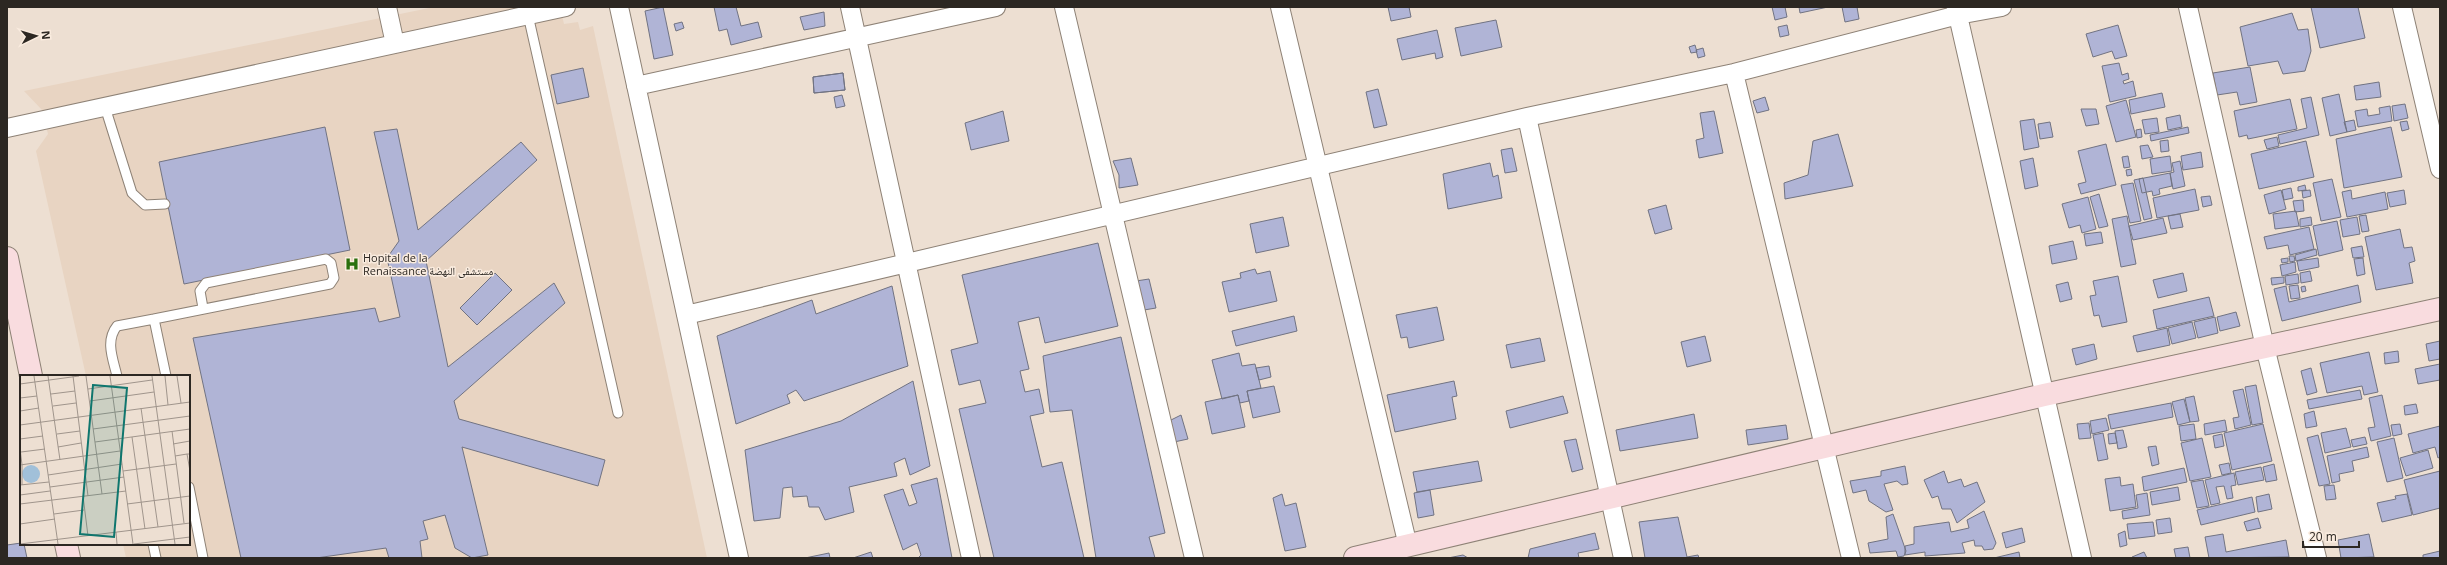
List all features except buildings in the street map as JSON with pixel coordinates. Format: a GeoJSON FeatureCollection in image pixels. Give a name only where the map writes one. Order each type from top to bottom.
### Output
{"type":"FeatureCollection","features":[{"type":"Feature","properties":{"kind":"street"},"geometry":{"type":"LineString","coordinates":[[387,7],[395,44]]}},
{"type":"Feature","properties":{"kind":"street"},"geometry":{"type":"LineString","coordinates":[[7,128],[566,7]]}},
{"type":"Feature","properties":{"kind":"street"},"geometry":{"type":"LineString","coordinates":[[619,7],[739,558]]}},
{"type":"Feature","properties":{"kind":"street"},"geometry":{"type":"LineString","coordinates":[[850,7],[971,558]]}},
{"type":"Feature","properties":{"kind":"street"},"geometry":{"type":"LineString","coordinates":[[636,86],[996,7]]}},
{"type":"Feature","properties":{"kind":"street"},"geometry":{"type":"LineString","coordinates":[[1064,7],[1194,558]]}},
{"type":"Feature","properties":{"kind":"street"},"geometry":{"type":"LineString","coordinates":[[1280,7],[1408,546]]}},
{"type":"Feature","properties":{"kind":"street"},"geometry":{"type":"LineString","coordinates":[[686,315],[1527,118],[1734,73],[1957,11],[2002,7]]}},
{"type":"Feature","properties":{"kind":"street"},"geometry":{"type":"LineString","coordinates":[[2188,7],[2265,346],[2317,558]]}},
{"type":"Feature","properties":{"kind":"street"},"geometry":{"type":"LineString","coordinates":[[2402,7],[2440,169]]}},
{"type":"Feature","properties":{"kind":"street"},"geometry":{"type":"LineString","coordinates":[[1957,11],[2082,558]]}},
{"type":"Feature","properties":{"kind":"street"},"geometry":{"type":"LineString","coordinates":[[1734,73],[1851,558]]}},
{"type":"Feature","properties":{"kind":"street"},"geometry":{"type":"LineString","coordinates":[[1527,118],[1623,558]]}},
{"type":"Feature","properties":{"kind":"street"},"geometry":{"type":"LineString","coordinates":[[7,258],[31,375]]}},
{"type":"Feature","properties":{"kind":"street"},"geometry":{"type":"LineString","coordinates":[[1355,558],[1610,499],[2044,395],[2440,309]]}},
{"type":"Feature","properties":{"kind":"street"},"geometry":{"type":"LineString","coordinates":[[66,545],[69,558]]}},
{"type":"Feature","properties":{"kind":"lane"},"geometry":{"type":"LineString","coordinates":[[528,15],[618,413]]}},
{"type":"Feature","properties":{"kind":"lane"},"geometry":{"type":"LineString","coordinates":[[105,107],[132,194],[145,205],[165,204]]}},
{"type":"Feature","properties":{"kind":"lane"},"geometry":{"type":"LineString","coordinates":[[117,375],[110,343],[111,334],[117,326],[330,284],[334,278],[331,263],[326,259],[206,283],[200,291],[203,308]]}},
{"type":"Feature","properties":{"kind":"lane"},"geometry":{"type":"LineString","coordinates":[[154,319],[166,375]]}},
{"type":"Feature","properties":{"kind":"lane"},"geometry":{"type":"LineString","coordinates":[[190,491],[203,558]]}},
{"type":"Feature","properties":{"kind":"lane"},"geometry":{"type":"LineString","coordinates":[[153,545],[156,558]]}},
{"type":"Feature","properties":{"kind":"shaded area","name":"Hopital de la Renaissance مستشفى النهضة"},"geometry":{"type":"Polygon","coordinates":[[[434,7],[560,7],[564,24],[578,22],[580,30],[593,26],[707,558],[126,558],[123,545],[190,545],[190,375],[86,375],[36,151],[48,134],[42,110],[24,91],[434,7]]]}},
{"type":"Feature","properties":{"kind":"place","name":"Hopital de la Renaissance مستشفى النهضة"},"geometry":{"type":"Point","coordinates":[352,264]}}]}
